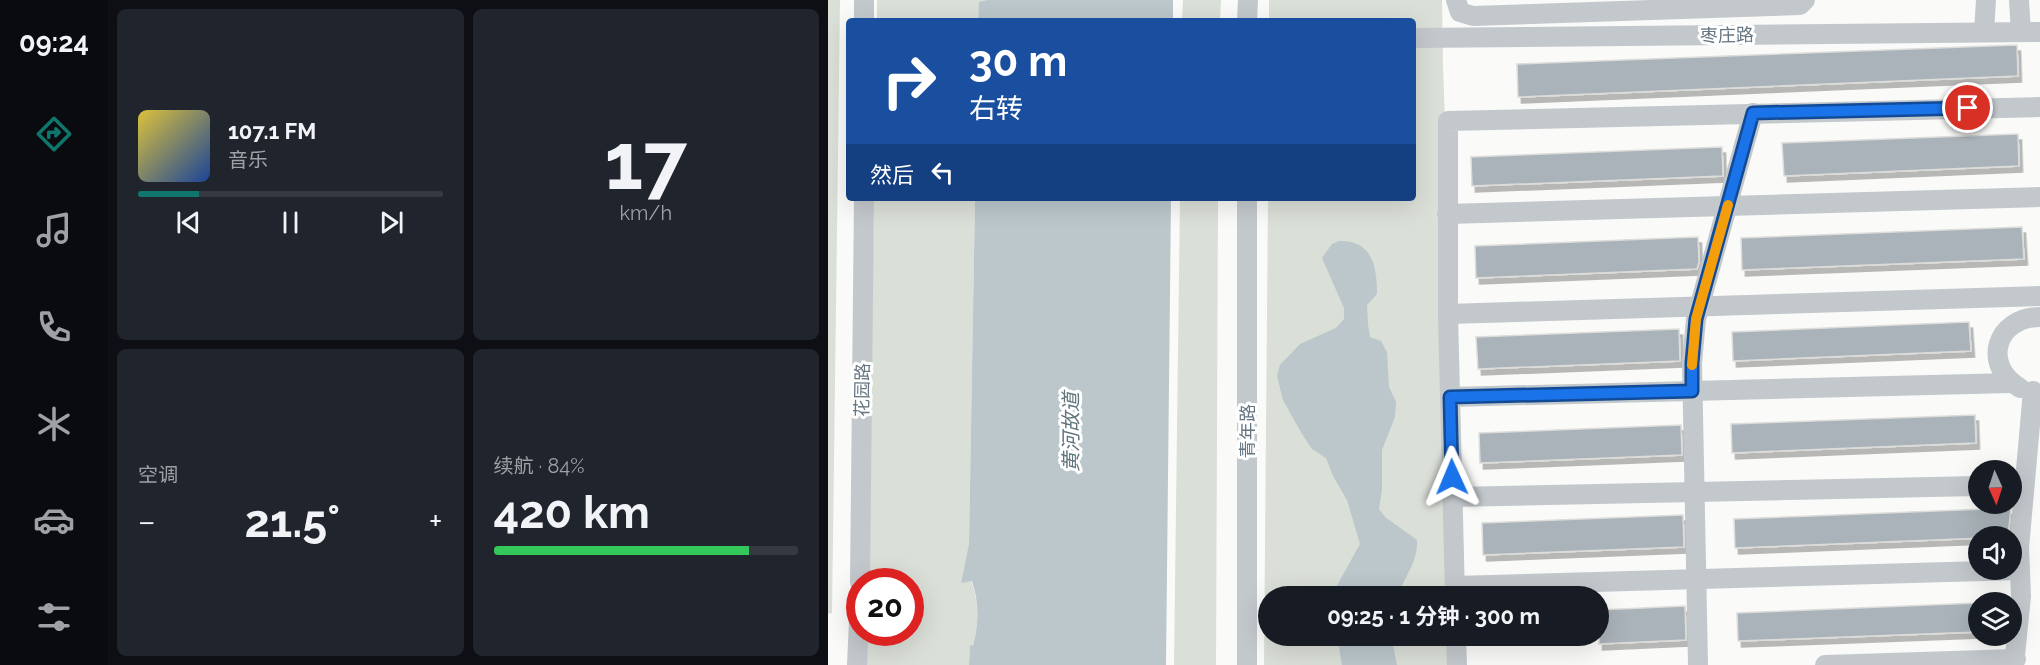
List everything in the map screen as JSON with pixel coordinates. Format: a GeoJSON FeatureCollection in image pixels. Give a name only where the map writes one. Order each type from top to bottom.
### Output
{"type":"FeatureCollection","features":[{"type":"Feature","properties":{"kind":"street"},"geometry":{"type":"LineString","coordinates":[[864,0],[864,18]]}},
{"type":"Feature","properties":{"kind":"street"},"geometry":{"type":"LineString","coordinates":[[1236,0],[1236,18]]}},
{"type":"Feature","properties":{"kind":"street"},"geometry":{"type":"LineString","coordinates":[[1247,18],[1248,0]]}},
{"type":"Feature","properties":{"kind":"street"},"geometry":{"type":"LineString","coordinates":[[1456,0],[1460,12],[1473,16],[1800,4],[1805,0]]}},
{"type":"Feature","properties":{"kind":"street"},"geometry":{"type":"LineString","coordinates":[[1984,32],[1986,0]]}},
{"type":"Feature","properties":{"kind":"street"},"geometry":{"type":"LineString","coordinates":[[2019,0],[2031,32]]}},
{"type":"Feature","properties":{"kind":"street","name":"枣庄路"},"geometry":{"type":"LineString","coordinates":[[1416,38],[2031,32]]}},
{"type":"Feature","properties":{"kind":"street"},"geometry":{"type":"LineString","coordinates":[[1455,586],[1448,314],[1448,120],[2040,107]]}},
{"type":"Feature","properties":{"kind":"street"},"geometry":{"type":"LineString","coordinates":[[1698,665],[1692,391],[1696,319],[1753,113]]}},
{"type":"Feature","properties":{"kind":"street"},"geometry":{"type":"LineString","coordinates":[[1447,214],[2040,197]]}},
{"type":"Feature","properties":{"kind":"street","name":"花园路"},"geometry":{"type":"LineString","coordinates":[[860,568],[864,201]]}},
{"type":"Feature","properties":{"kind":"street","name":"青年路"},"geometry":{"type":"LineString","coordinates":[[1236,201],[1236,665]]}},
{"type":"Feature","properties":{"kind":"street","name":"青年路"},"geometry":{"type":"LineString","coordinates":[[1247,201],[1247,665]]}},
{"type":"Feature","properties":{"kind":"street"},"geometry":{"type":"LineString","coordinates":[[1448,314],[2040,296]]}},
{"type":"Feature","properties":{"kind":"street"},"geometry":{"type":"LineString","coordinates":[[2021,526],[2036,391],[2021,389],[2011,383],[2003,374],[1998,363],[1997,351],[2006,330],[2016,321],[2028,317],[2040,317]]}},
{"type":"Feature","properties":{"kind":"street"},"geometry":{"type":"LineString","coordinates":[[1450,397],[2011,383]]}},
{"type":"Feature","properties":{"kind":"street"},"geometry":{"type":"LineString","coordinates":[[1453,497],[1968,486]]}},
{"type":"Feature","properties":{"kind":"street"},"geometry":{"type":"LineString","coordinates":[[1555,586],[1696,579],[1968,571]]}},
{"type":"Feature","properties":{"kind":"street"},"geometry":{"type":"LineString","coordinates":[[1825,665],[2015,662],[2020,580]]}},
{"type":"Feature","properties":{"kind":"street"},"geometry":{"type":"LineString","coordinates":[[857,665],[858,646]]}},
{"type":"Feature","properties":{"kind":"street"},"geometry":{"type":"LineString","coordinates":[[1456,646],[1457,665]]}},
{"type":"Feature","properties":{"kind":"shaded area"},"geometry":{"type":"Polygon","coordinates":[[[828,0],[840,0],[832,613],[828,614],[828,0]]]}},
{"type":"Feature","properties":{"kind":"shaded area"},"geometry":{"type":"Polygon","coordinates":[[[877,0],[988,0],[988,2],[979,2],[978,18],[877,18],[877,0]]]}},
{"type":"Feature","properties":{"kind":"shaded area"},"geometry":{"type":"Polygon","coordinates":[[[1183,0],[1221,0],[1220,18],[1182,18],[1183,0]]]}},
{"type":"Feature","properties":{"kind":"shaded area"},"geometry":{"type":"Polygon","coordinates":[[[1269,0],[1442,0],[1461,586],[1265,586],[1268,201],[1416,201],[1416,18],[1269,18],[1269,0]]]}},
{"type":"Feature","properties":{"kind":"shaded area"},"geometry":{"type":"Polygon","coordinates":[[[874,201],[975,201],[969,543],[961,583],[971,580],[977,605],[976,629],[973,646],[970,646],[969,665],[865,665],[866,646],[924,646],[924,568],[867,568],[874,201]]]}},
{"type":"Feature","properties":{"kind":"shaded area"},"geometry":{"type":"Polygon","coordinates":[[[1180,201],[1218,201],[1216,665],[1174,665],[1180,201]]]}},
{"type":"Feature","properties":{"kind":"shaded area"},"geometry":{"type":"Polygon","coordinates":[[[1264,646],[1463,646],[1464,665],[1264,665],[1264,646]]]}},
{"type":"Feature","properties":{"kind":"water"},"geometry":{"type":"Polygon","coordinates":[[[988,0],[1173,0],[1173,18],[978,18],[979,2],[988,0]]]}},
{"type":"Feature","properties":{"kind":"water","name":"黄河故道"},"geometry":{"type":"Polygon","coordinates":[[[975,201],[1171,201],[1166,665],[969,665],[970,645],[973,646],[976,629],[977,605],[972,581],[961,583],[969,543],[975,201]]]}},
{"type":"Feature","properties":{"kind":"water"},"geometry":{"type":"Polygon","coordinates":[[[1339,241],[1359,245],[1366,250],[1376,274],[1377,294],[1367,305],[1368,325],[1370,337],[1381,341],[1387,352],[1389,387],[1396,402],[1395,417],[1382,450],[1382,490],[1379,509],[1385,517],[1417,540],[1413,563],[1402,586],[1337,586],[1360,544],[1347,500],[1326,458],[1312,449],[1302,434],[1283,400],[1277,376],[1280,365],[1300,344],[1336,328],[1344,319],[1344,308],[1322,258],[1332,244],[1339,241]]]}},
{"type":"Feature","properties":{"kind":"water"},"geometry":{"type":"Polygon","coordinates":[[[1339,646],[1393,646],[1397,665],[1342,665],[1339,646]]]}},
{"type":"Feature","properties":{"kind":"building"},"geometry":{"type":"Polygon","coordinates":[[[2017,45],[2018,76],[1518,97],[1517,64],[2017,45]]]}},
{"type":"Feature","properties":{"kind":"building"},"geometry":{"type":"Polygon","coordinates":[[[2018,134],[2019,166],[1784,176],[1782,143],[2018,134]]]}},
{"type":"Feature","properties":{"kind":"building"},"geometry":{"type":"Polygon","coordinates":[[[1722,147],[1723,176],[1472,186],[1471,157],[1722,147]]]}},
{"type":"Feature","properties":{"kind":"building"},"geometry":{"type":"Polygon","coordinates":[[[2022,227],[2024,259],[1742,270],[1741,238],[2022,227]]]}},
{"type":"Feature","properties":{"kind":"building"},"geometry":{"type":"Polygon","coordinates":[[[1698,237],[1697,269],[1476,278],[1475,246],[1698,237]]]}},
{"type":"Feature","properties":{"kind":"building"},"geometry":{"type":"Polygon","coordinates":[[[1969,322],[1971,351],[1733,361],[1732,332],[1969,322]]]}},
{"type":"Feature","properties":{"kind":"building"},"geometry":{"type":"Polygon","coordinates":[[[1679,329],[1680,361],[1478,369],[1476,337],[1679,329]]]}},
{"type":"Feature","properties":{"kind":"building"},"geometry":{"type":"Polygon","coordinates":[[[1975,415],[1976,443],[1732,453],[1731,424],[1975,415]]]}},
{"type":"Feature","properties":{"kind":"building"},"geometry":{"type":"Polygon","coordinates":[[[1681,425],[1682,455],[1480,463],[1479,433],[1681,425]]]}},
{"type":"Feature","properties":{"kind":"building"},"geometry":{"type":"Polygon","coordinates":[[[1968,510],[1968,514],[2010,514],[2009,526],[1968,526],[1968,539],[1735,548],[1734,519],[1968,510]]]}},
{"type":"Feature","properties":{"kind":"building"},"geometry":{"type":"Polygon","coordinates":[[[1683,515],[1684,547],[1483,555],[1482,523],[1683,515]]]}},
{"type":"Feature","properties":{"kind":"building"},"geometry":{"type":"Polygon","coordinates":[[[1968,603],[1968,632],[1738,641],[1737,613],[1968,603]]]}},
{"type":"Feature","properties":{"kind":"building"},"geometry":{"type":"Polygon","coordinates":[[[1685,606],[1686,640],[1609,644],[1609,610],[1685,606]]]}},
{"type":"Feature","properties":{"kind":"slow traffic"},"geometry":{"type":"LineString","coordinates":[[1692,365],[1696,319],[1728,205]]}},
{"type":"Feature","properties":{"kind":"route"},"geometry":{"type":"LineString","coordinates":[[1452,477],[1450,397],[1692,391],[1696,319],[1753,113],[1968,108]]}}]}
